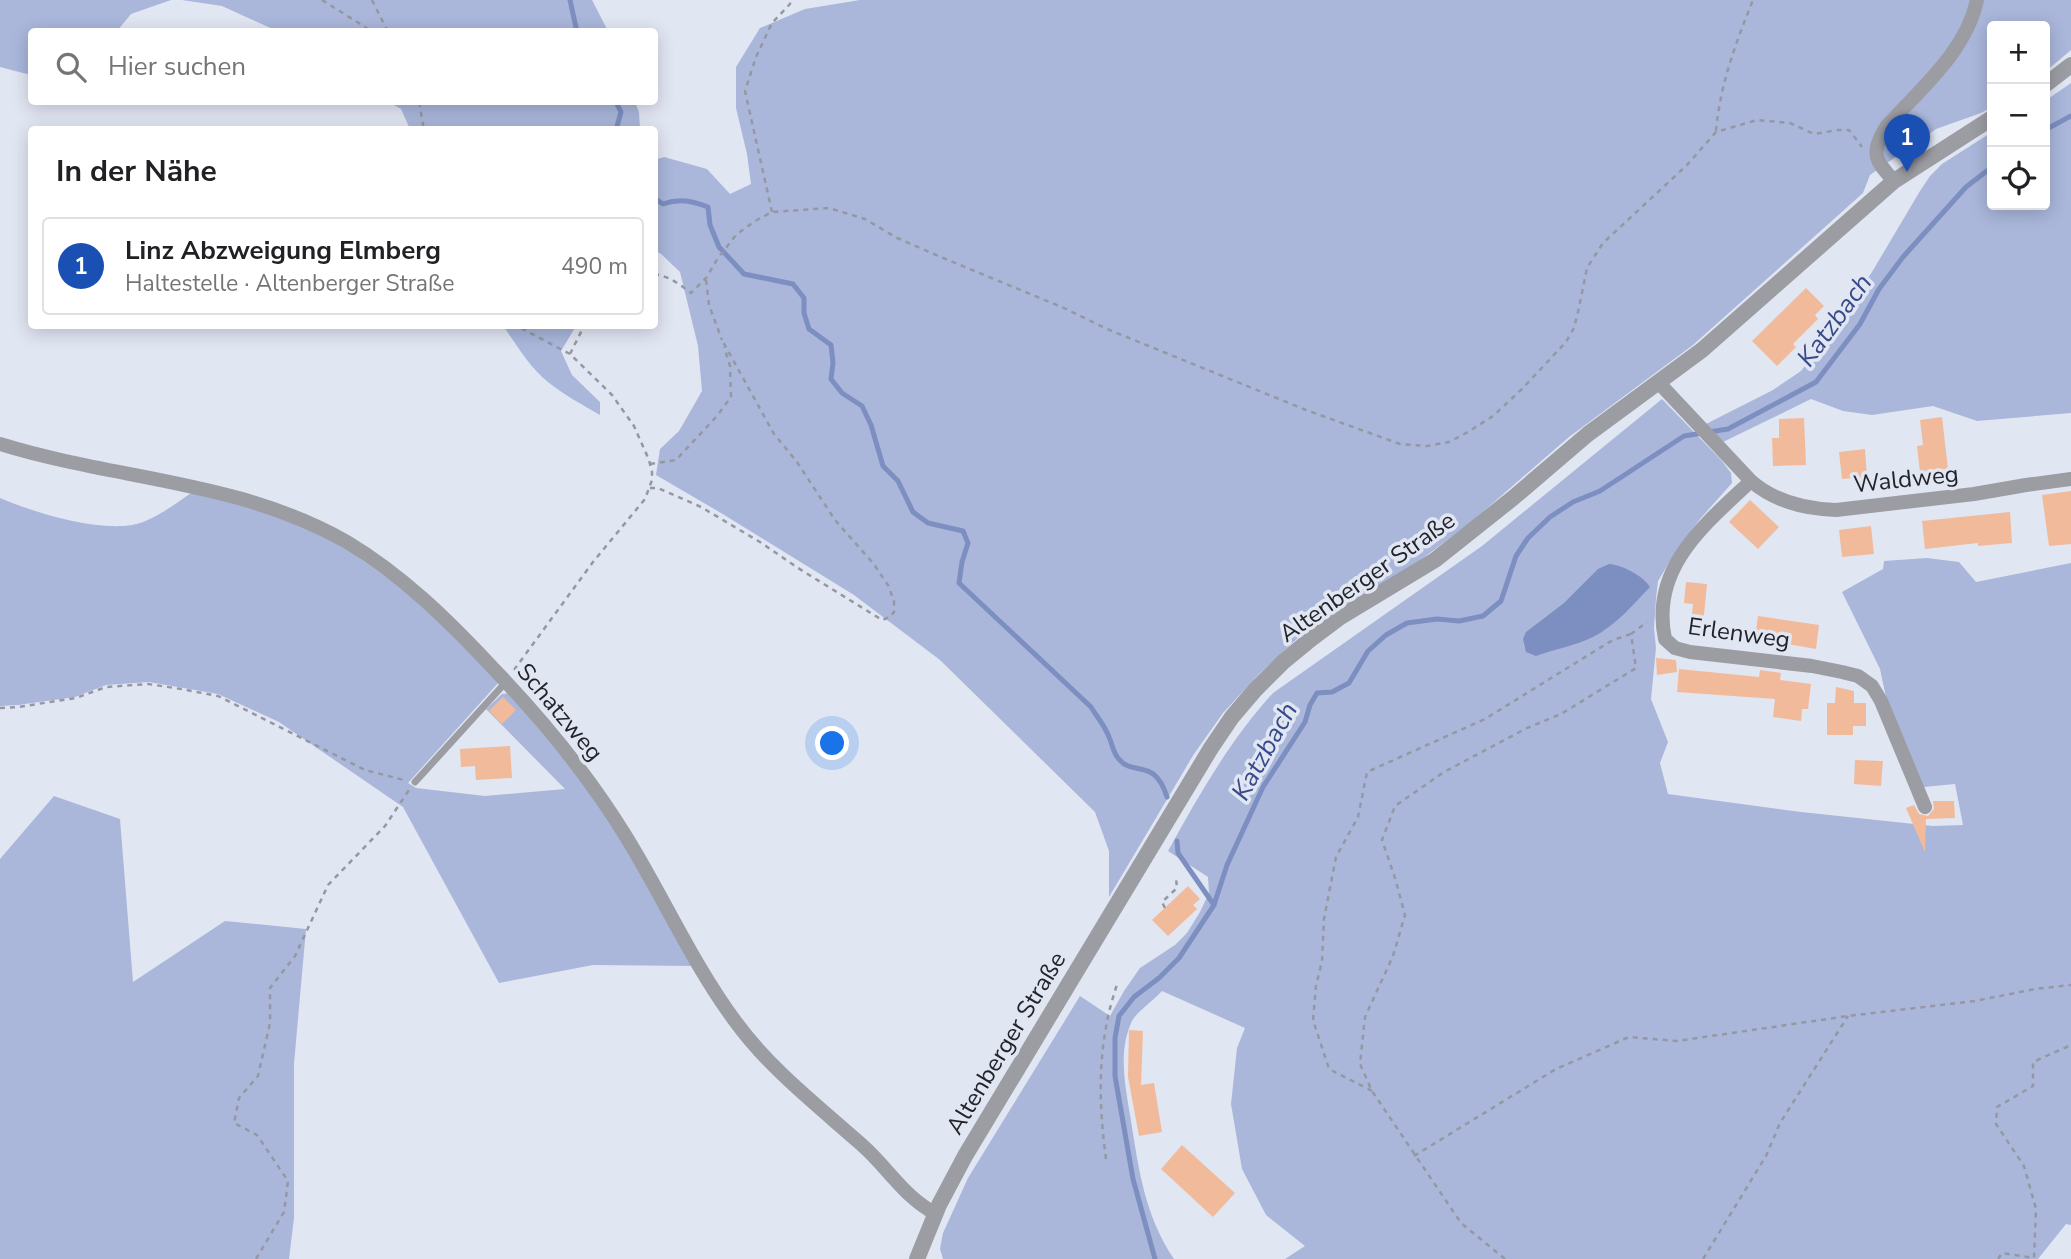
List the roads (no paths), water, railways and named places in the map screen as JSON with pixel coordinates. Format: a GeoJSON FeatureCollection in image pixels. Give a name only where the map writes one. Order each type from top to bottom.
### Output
{"type":"FeatureCollection","features":[{"type":"Feature","properties":{"kind":"street"},"geometry":{"type":"LineString","coordinates":[[1894,181],[1878,163],[1875,152],[1878,140],[1886,127],[1950,57],[1974,16],[1977,0]]}},
{"type":"Feature","properties":{"kind":"street"},"geometry":{"type":"LineString","coordinates":[[2046,84],[2071,65]]}},
{"type":"Feature","properties":{"kind":"street","name":"Altenberger Straße"},"geometry":{"type":"LineString","coordinates":[[917,1259],[965,1156],[1211,748],[1255,690],[1283,662],[1339,618],[1435,561],[1588,434],[1702,349],[1894,181],[1987,121]]}},
{"type":"Feature","properties":{"kind":"street"},"geometry":{"type":"LineString","coordinates":[[1659,383],[1751,481]]}},
{"type":"Feature","properties":{"kind":"street","name":"Schatzweg"},"geometry":{"type":"LineString","coordinates":[[0,444],[93,468],[162,479],[242,498],[316,526],[347,542],[409,585],[506,681],[561,744],[625,835],[712,988],[756,1048],[874,1156],[918,1204],[936,1214]]}},
{"type":"Feature","properties":{"kind":"street","name":"Waldweg"},"geometry":{"type":"LineString","coordinates":[[1751,481],[1774,497],[1818,509],[1836,510],[1974,494],[2071,479]]}},
{"type":"Feature","properties":{"kind":"street","name":"Erlenweg"},"geometry":{"type":"LineString","coordinates":[[1751,481],[1697,534],[1670,573],[1664,591],[1662,611],[1665,639],[1675,648],[1690,652],[1842,671],[1872,686],[1881,701],[1925,807]]}},
{"type":"Feature","properties":{"kind":"lane"},"geometry":{"type":"LineString","coordinates":[[415,782],[506,681]]}},
{"type":"Feature","properties":{"kind":"waterway"},"geometry":{"type":"LineString","coordinates":[[570,0],[576,28]]}},
{"type":"Feature","properties":{"kind":"waterway"},"geometry":{"type":"LineString","coordinates":[[617,126],[621,112],[618,105]]}},
{"type":"Feature","properties":{"kind":"waterway","name":"Katzbach"},"geometry":{"type":"LineString","coordinates":[[2050,127],[2071,116]]}},
{"type":"Feature","properties":{"kind":"waterway","name":"Katzbach"},"geometry":{"type":"LineString","coordinates":[[1155,1259],[1133,1179],[1115,1076],[1115,1038],[1119,1016],[1134,997],[1179,958],[1214,905],[1227,865],[1263,787],[1305,722],[1317,693],[1332,692],[1349,683],[1368,651],[1386,635],[1407,623],[1437,619],[1459,621],[1483,616],[1501,601],[1516,556],[1528,538],[1550,517],[1573,502],[1600,491],[1684,436],[1728,429],[1816,382],[1860,324],[1879,289],[1903,257],[1966,187],[1987,171]]}},
{"type":"Feature","properties":{"kind":"waterway"},"geometry":{"type":"LineString","coordinates":[[658,201],[663,204],[686,201],[708,207],[710,225],[719,247],[744,274],[793,284],[804,298],[804,313],[809,329],[831,345],[831,379],[842,393],[862,406],[871,425],[883,466],[898,481],[913,512],[928,523],[963,531],[968,543],[959,583],[1091,707],[1118,758],[1130,767],[1156,776],[1167,797]]}},
{"type":"Feature","properties":{"kind":"waterway"},"geometry":{"type":"LineString","coordinates":[[1177,841],[1178,853],[1214,905]]}},
{"type":"Feature","properties":{"kind":"place","name":"Linz Abzweigung Elmberg"},"geometry":{"type":"Point","coordinates":[1907,172]}}]}
